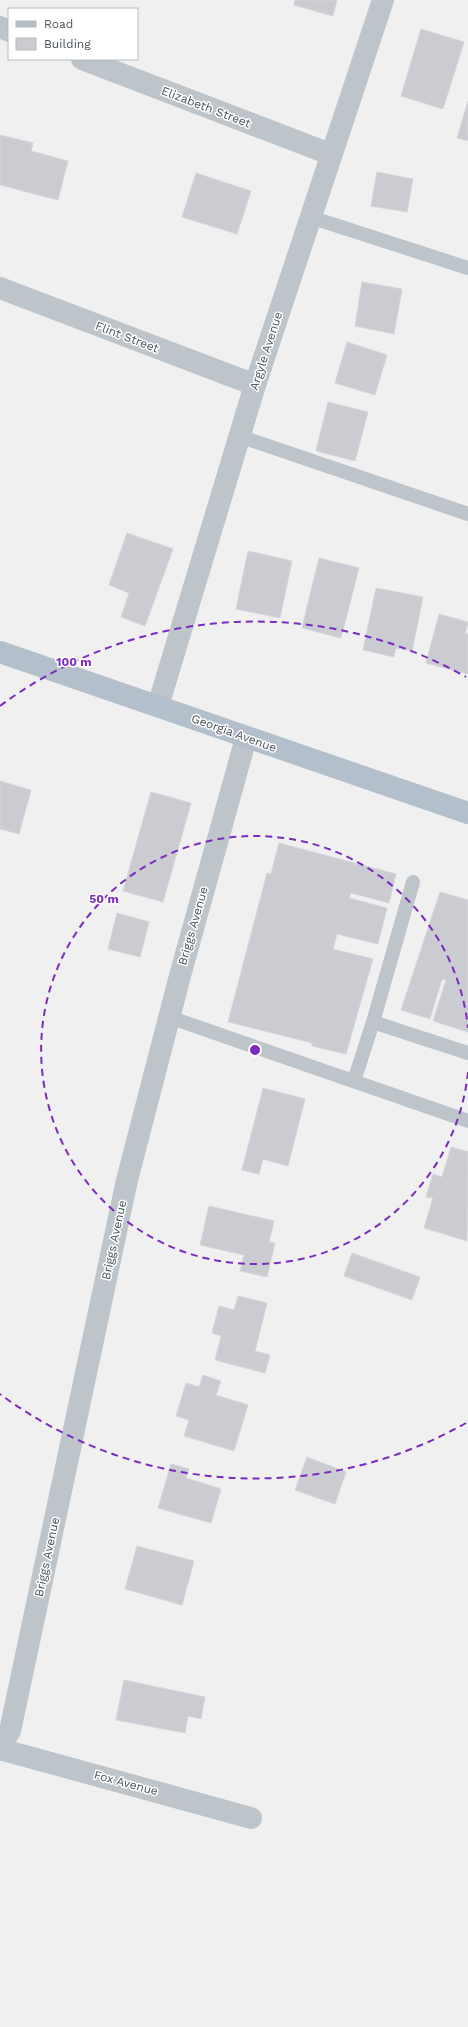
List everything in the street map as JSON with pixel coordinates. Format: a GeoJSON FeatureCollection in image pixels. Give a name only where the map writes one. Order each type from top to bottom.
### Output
{"type":"FeatureCollection","features":[{"type":"Feature","properties":{"kind":"main road","name":"Georgia Avenue"},"geometry":{"type":"LineString","coordinates":[[0,652],[246,738],[468,813]]}},
{"type":"Feature","properties":{"kind":"street","name":"Argyle Avenue"},"geometry":{"type":"LineString","coordinates":[[158,706],[254,385],[382,0]]}},
{"type":"Feature","properties":{"kind":"street","name":"Elizabeth Street"},"geometry":{"type":"LineString","coordinates":[[85,60],[330,154]]}},
{"type":"Feature","properties":{"kind":"street","name":"Flint Street"},"geometry":{"type":"LineString","coordinates":[[0,288],[254,385]]}},
{"type":"Feature","properties":{"kind":"street","name":"Briggs Avenue"},"geometry":{"type":"LineString","coordinates":[[0,1745],[10,1731],[127,1180],[169,1017],[246,738]]}},
{"type":"Feature","properties":{"kind":"street","name":"Fox Avenue"},"geometry":{"type":"LineString","coordinates":[[0,1749],[251,1818]]}},
{"type":"Feature","properties":{"kind":"lane"},"geometry":{"type":"LineString","coordinates":[[310,217],[468,268]]}},
{"type":"Feature","properties":{"kind":"lane"},"geometry":{"type":"LineString","coordinates":[[239,436],[468,514]]}},
{"type":"Feature","properties":{"kind":"lane"},"geometry":{"type":"LineString","coordinates":[[354,1081],[373,1022],[413,882]]}},
{"type":"Feature","properties":{"kind":"lane"},"geometry":{"type":"LineString","coordinates":[[169,1017],[468,1120]]}},
{"type":"Feature","properties":{"kind":"lane"},"geometry":{"type":"LineString","coordinates":[[373,1022],[468,1053]]}},
{"type":"Feature","properties":{"kind":"building"},"geometry":{"type":"Polygon","coordinates":[[[295,0],[337,0],[333,16],[294,5],[295,0]]]}},
{"type":"Feature","properties":{"kind":"building"},"geometry":{"type":"Polygon","coordinates":[[[421,29],[464,42],[443,109],[401,96],[421,29]]]}},
{"type":"Feature","properties":{"kind":"building"},"geometry":{"type":"Polygon","coordinates":[[[468,101],[468,141],[457,138],[468,101]]]}},
{"type":"Feature","properties":{"kind":"building"},"geometry":{"type":"Polygon","coordinates":[[[0,135],[33,143],[31,151],[68,161],[58,200],[0,185],[0,135]]]}},
{"type":"Feature","properties":{"kind":"building"},"geometry":{"type":"Polygon","coordinates":[[[377,172],[413,179],[407,212],[371,206],[377,172]]]}},
{"type":"Feature","properties":{"kind":"building"},"geometry":{"type":"Polygon","coordinates":[[[196,173],[251,191],[237,234],[182,217],[196,173]]]}},
{"type":"Feature","properties":{"kind":"building"},"geometry":{"type":"Polygon","coordinates":[[[362,282],[402,289],[394,334],[355,326],[362,282]]]}},
{"type":"Feature","properties":{"kind":"building"},"geometry":{"type":"Polygon","coordinates":[[[347,342],[387,355],[375,395],[335,383],[347,342]]]}},
{"type":"Feature","properties":{"kind":"building"},"geometry":{"type":"Polygon","coordinates":[[[328,402],[368,412],[355,461],[316,451],[328,402]]]}},
{"type":"Feature","properties":{"kind":"building"},"geometry":{"type":"Polygon","coordinates":[[[127,533],[173,549],[145,626],[121,617],[129,593],[109,585],[127,533]]]}},
{"type":"Feature","properties":{"kind":"building"},"geometry":{"type":"Polygon","coordinates":[[[248,551],[292,561],[280,618],[236,609],[248,551]]]}},
{"type":"Feature","properties":{"kind":"building"},"geometry":{"type":"Polygon","coordinates":[[[319,558],[359,568],[341,638],[302,628],[319,558]]]}},
{"type":"Feature","properties":{"kind":"building"},"geometry":{"type":"Polygon","coordinates":[[[376,588],[423,597],[412,651],[396,648],[394,657],[363,650],[376,588]]]}},
{"type":"Feature","properties":{"kind":"building"},"geometry":{"type":"Polygon","coordinates":[[[439,614],[468,622],[465,634],[468,634],[468,674],[426,663],[439,614]]]}},
{"type":"Feature","properties":{"kind":"building"},"geometry":{"type":"Polygon","coordinates":[[[0,781],[31,790],[19,834],[0,829],[0,781]]]}},
{"type":"Feature","properties":{"kind":"building"},"geometry":{"type":"Polygon","coordinates":[[[151,792],[191,803],[163,902],[123,891],[151,792]]]}},
{"type":"Feature","properties":{"kind":"building"},"geometry":{"type":"Polygon","coordinates":[[[279,843],[396,874],[389,903],[351,893],[349,898],[387,908],[378,944],[337,934],[333,949],[373,959],[346,1054],[312,1046],[312,1043],[228,1022],[267,873],[271,874],[279,843]]]}},
{"type":"Feature","properties":{"kind":"building"},"geometry":{"type":"Polygon","coordinates":[[[440,892],[468,900],[468,1032],[433,1021],[446,980],[442,979],[430,1019],[401,1010],[440,892]]]}},
{"type":"Feature","properties":{"kind":"building"},"geometry":{"type":"Polygon","coordinates":[[[117,913],[149,922],[140,957],[108,949],[117,913]]]}},
{"type":"Feature","properties":{"kind":"building"},"geometry":{"type":"Polygon","coordinates":[[[263,1088],[305,1099],[288,1166],[263,1159],[259,1174],[242,1170],[263,1088]]]}},
{"type":"Feature","properties":{"kind":"building"},"geometry":{"type":"Polygon","coordinates":[[[451,1147],[468,1152],[467,1241],[424,1228],[433,1198],[426,1197],[433,1174],[442,1177],[451,1147]]]}},
{"type":"Feature","properties":{"kind":"building"},"geometry":{"type":"Polygon","coordinates":[[[209,1206],[274,1221],[269,1242],[275,1243],[267,1277],[240,1271],[244,1255],[200,1245],[209,1206]]]}},
{"type":"Feature","properties":{"kind":"building"},"geometry":{"type":"Polygon","coordinates":[[[352,1253],[420,1277],[412,1300],[344,1276],[352,1253]]]}},
{"type":"Feature","properties":{"kind":"building"},"geometry":{"type":"Polygon","coordinates":[[[238,1296],[267,1303],[255,1351],[270,1355],[265,1373],[215,1360],[221,1336],[212,1333],[219,1306],[234,1310],[238,1296]]]}},
{"type":"Feature","properties":{"kind":"building"},"geometry":{"type":"Polygon","coordinates":[[[203,1375],[221,1381],[216,1395],[248,1405],[234,1451],[184,1436],[189,1420],[176,1416],[186,1383],[199,1387],[203,1375]]]}},
{"type":"Feature","properties":{"kind":"building"},"geometry":{"type":"Polygon","coordinates":[[[307,1457],[346,1472],[335,1504],[295,1490],[307,1457]]]}},
{"type":"Feature","properties":{"kind":"building"},"geometry":{"type":"Polygon","coordinates":[[[171,1464],[189,1469],[186,1478],[221,1489],[211,1523],[158,1508],[171,1464]]]}},
{"type":"Feature","properties":{"kind":"building"},"geometry":{"type":"Polygon","coordinates":[[[137,1546],[194,1561],[182,1605],[125,1589],[137,1546]]]}},
{"type":"Feature","properties":{"kind":"building"},"geometry":{"type":"Polygon","coordinates":[[[124,1680],[205,1697],[201,1719],[188,1716],[185,1733],[116,1720],[124,1680]]]}}]}
